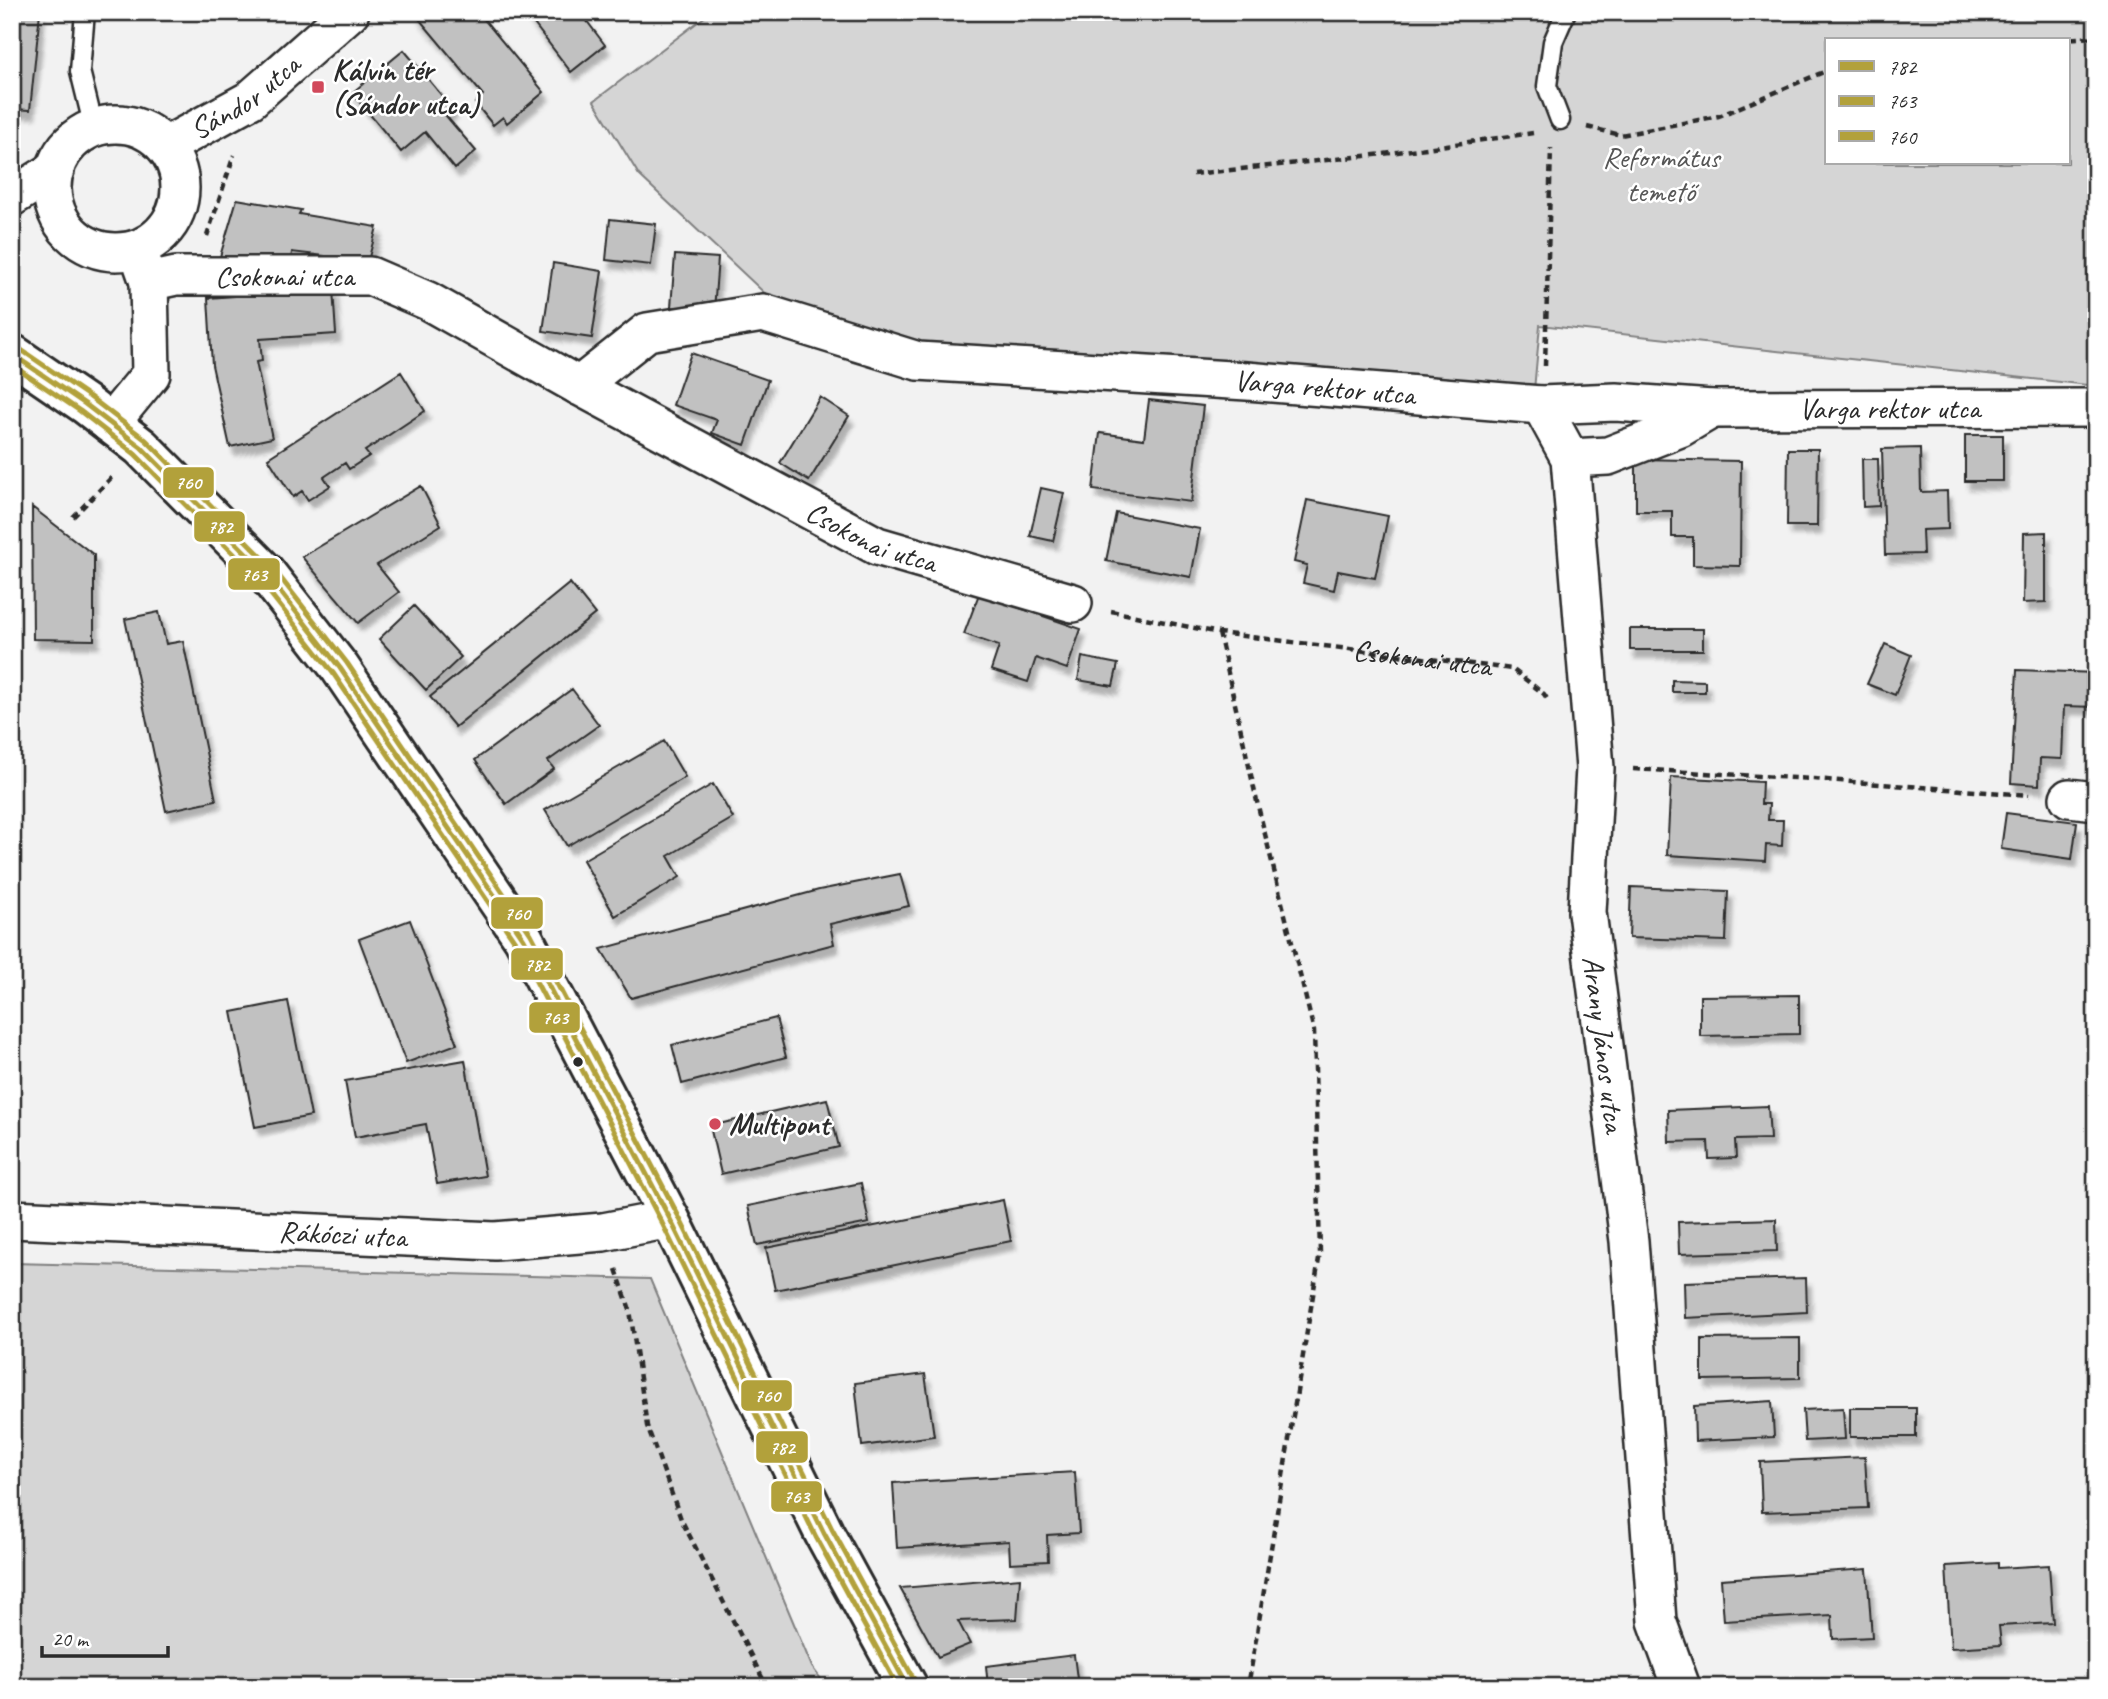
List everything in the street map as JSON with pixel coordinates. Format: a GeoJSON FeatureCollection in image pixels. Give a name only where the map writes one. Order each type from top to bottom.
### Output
{"type":"FeatureCollection","features":[{"type":"Feature","properties":{"kind":"main road"},"geometry":{"type":"LineString","coordinates":[[12,354],[85,404],[141,447],[265,572],[340,668],[524,939],[670,1219],[824,1534],[908,1687]]}},
{"type":"Feature","properties":{"kind":"street","name":"Sándor utca"},"geometry":{"type":"LineString","coordinates":[[166,146],[250,100],[350,12]]}},
{"type":"Feature","properties":{"kind":"street"},"geometry":{"type":"LineString","coordinates":[[113,123],[133,125],[166,146],[176,163],[180,183],[178,204],[170,222],[156,238],[137,248],[117,252],[97,249],[78,239],[64,226],[55,208],[52,189],[55,170],[63,151],[76,137],[113,123]]}},
{"type":"Feature","properties":{"kind":"street"},"geometry":{"type":"LineString","coordinates":[[12,197],[55,170]]}},
{"type":"Feature","properties":{"kind":"street"},"geometry":{"type":"LineString","coordinates":[[110,424],[151,374],[149,282],[137,248]]}},
{"type":"Feature","properties":{"kind":"street","name":"Csokonai utca"},"geometry":{"type":"LineString","coordinates":[[149,282],[176,276],[370,276],[428,301],[579,386],[877,546],[1073,603]]}},
{"type":"Feature","properties":{"kind":"street","name":"Varga rektor utca"},"geometry":{"type":"LineString","coordinates":[[579,386],[647,332],[763,313],[918,361],[1247,381],[1543,389],[1616,402],[1712,409],[2096,408]]}},
{"type":"Feature","properties":{"kind":"street","name":"Arany János utca"},"geometry":{"type":"LineString","coordinates":[[1543,389],[1570,458],[1595,768],[1587,912],[1629,1241],[1657,1621],[1681,1687]]}},
{"type":"Feature","properties":{"kind":"street"},"geometry":{"type":"LineString","coordinates":[[1570,458],[1608,456],[1680,428],[1712,409]]}},
{"type":"Feature","properties":{"kind":"street","name":"Rákóczi utca"},"geometry":{"type":"LineString","coordinates":[[12,1219],[495,1241],[603,1231],[670,1219]]}},
{"type":"Feature","properties":{"kind":"lane"},"geometry":{"type":"LineString","coordinates":[[85,12],[80,71],[94,128]]}},
{"type":"Feature","properties":{"kind":"lane"},"geometry":{"type":"LineString","coordinates":[[1560,120],[1547,86],[1553,42],[1566,12]]}},
{"type":"Feature","properties":{"kind":"path"},"geometry":{"type":"LineString","coordinates":[[2070,39],[2096,37]]}},
{"type":"Feature","properties":{"kind":"path"},"geometry":{"type":"LineString","coordinates":[[1193,174],[1530,135],[1560,120],[1621,135],[1719,116],[1825,71]]}},
{"type":"Feature","properties":{"kind":"path"},"geometry":{"type":"LineString","coordinates":[[1543,389],[1550,150],[1560,120]]}},
{"type":"Feature","properties":{"kind":"path"},"geometry":{"type":"LineString","coordinates":[[73,517],[141,447]]}},
{"type":"Feature","properties":{"kind":"path","name":"Csokonai utca"},"geometry":{"type":"LineString","coordinates":[[1073,603],[1219,633],[1512,669],[1544,694],[1551,705]]}},
{"type":"Feature","properties":{"kind":"path"},"geometry":{"type":"LineString","coordinates":[[1219,633],[1261,819],[1314,1031],[1320,1253],[1248,1687]]}},
{"type":"Feature","properties":{"kind":"path"},"geometry":{"type":"LineString","coordinates":[[1626,769],[1813,779],[2082,799]]}},
{"type":"Feature","properties":{"kind":"path"},"geometry":{"type":"LineString","coordinates":[[603,1231],[630,1310],[647,1426],[681,1519],[767,1687]]}},
{"type":"Feature","properties":{"kind":"green space","name":"Református temető"},"geometry":{"type":"Polygon","coordinates":[[[711,12],[2096,12],[2096,386],[1540,325],[1534,390],[913,347],[773,301],[639,175],[594,101],[711,12]]]}},
{"type":"Feature","properties":{"kind":"green space"},"geometry":{"type":"Polygon","coordinates":[[[12,1263],[650,1279],[812,1667],[827,1687],[12,1687],[12,1263]]]}},
{"type":"Feature","properties":{"kind":"building"},"geometry":{"type":"Polygon","coordinates":[[[12,12],[40,12],[30,110],[12,109],[12,12]]]}},
{"type":"Feature","properties":{"kind":"building"},"geometry":{"type":"Polygon","coordinates":[[[478,12],[544,92],[507,123],[503,117],[493,125],[475,103],[483,95],[415,14],[478,12]]]}},
{"type":"Feature","properties":{"kind":"building"},"geometry":{"type":"Polygon","coordinates":[[[525,12],[580,12],[605,45],[571,72],[525,12]]]}},
{"type":"Feature","properties":{"kind":"building"},"geometry":{"type":"Polygon","coordinates":[[[404,50],[453,109],[446,116],[476,151],[455,169],[425,132],[401,152],[352,93],[404,50]]]}},
{"type":"Feature","properties":{"kind":"building"},"geometry":{"type":"Polygon","coordinates":[[[237,199],[301,210],[299,214],[377,227],[368,261],[292,252],[291,259],[216,270],[237,199]]]}},
{"type":"Feature","properties":{"kind":"building"},"geometry":{"type":"Polygon","coordinates":[[[610,219],[656,224],[651,265],[606,260],[610,219]]]}},
{"type":"Feature","properties":{"kind":"building"},"geometry":{"type":"Polygon","coordinates":[[[675,255],[718,258],[714,310],[671,307],[675,255]]]}},
{"type":"Feature","properties":{"kind":"building"},"geometry":{"type":"Polygon","coordinates":[[[553,263],[602,271],[592,338],[543,331],[553,263]]]}},
{"type":"Feature","properties":{"kind":"building"},"geometry":{"type":"Polygon","coordinates":[[[333,289],[336,334],[260,339],[262,361],[256,362],[272,438],[230,447],[212,365],[208,298],[333,289]]]}},
{"type":"Feature","properties":{"kind":"building"},"geometry":{"type":"Polygon","coordinates":[[[691,353],[768,380],[745,445],[712,433],[717,420],[673,405],[691,353]]]}},
{"type":"Feature","properties":{"kind":"building"},"geometry":{"type":"Polygon","coordinates":[[[401,372],[425,411],[365,451],[369,456],[349,469],[345,463],[324,477],[330,486],[308,500],[302,491],[293,497],[268,458],[401,372]]]}},
{"type":"Feature","properties":{"kind":"building"},"geometry":{"type":"Polygon","coordinates":[[[820,397],[849,416],[809,481],[780,463],[820,397]]]}},
{"type":"Feature","properties":{"kind":"building"},"geometry":{"type":"Polygon","coordinates":[[[1149,400],[1203,406],[1191,502],[1093,490],[1100,433],[1144,439],[1149,400]]]}},
{"type":"Feature","properties":{"kind":"building"},"geometry":{"type":"Polygon","coordinates":[[[1965,435],[2003,435],[2003,481],[1965,481],[1965,435]]]}},
{"type":"Feature","properties":{"kind":"building"},"geometry":{"type":"Polygon","coordinates":[[[1920,448],[1921,492],[1947,491],[1948,529],[1922,530],[1923,554],[1885,555],[1882,449],[1920,448]]]}},
{"type":"Feature","properties":{"kind":"building"},"geometry":{"type":"Polygon","coordinates":[[[1788,449],[1818,449],[1817,526],[1787,526],[1788,449]]]}},
{"type":"Feature","properties":{"kind":"building"},"geometry":{"type":"Polygon","coordinates":[[[1636,459],[1741,461],[1740,566],[1693,565],[1693,537],[1672,537],[1672,511],[1636,511],[1636,459]]]}},
{"type":"Feature","properties":{"kind":"building"},"geometry":{"type":"Polygon","coordinates":[[[1862,459],[1878,459],[1879,506],[1863,507],[1862,459]]]}},
{"type":"Feature","properties":{"kind":"building"},"geometry":{"type":"Polygon","coordinates":[[[421,486],[441,525],[377,565],[399,592],[358,623],[302,557],[421,486]]]}},
{"type":"Feature","properties":{"kind":"building"},"geometry":{"type":"Polygon","coordinates":[[[1041,488],[1064,493],[1053,541],[1030,536],[1041,488]]]}},
{"type":"Feature","properties":{"kind":"building"},"geometry":{"type":"Polygon","coordinates":[[[1307,500],[1388,516],[1375,578],[1338,571],[1334,590],[1303,583],[1307,565],[1294,562],[1307,500]]]}},
{"type":"Feature","properties":{"kind":"building"},"geometry":{"type":"Polygon","coordinates":[[[32,507],[94,555],[94,640],[33,639],[32,507]]]}},
{"type":"Feature","properties":{"kind":"building"},"geometry":{"type":"Polygon","coordinates":[[[1116,513],[1200,529],[1191,577],[1106,561],[1116,513]]]}},
{"type":"Feature","properties":{"kind":"building"},"geometry":{"type":"Polygon","coordinates":[[[2046,532],[2046,602],[2023,603],[2024,533],[2046,532]]]}},
{"type":"Feature","properties":{"kind":"building"},"geometry":{"type":"Polygon","coordinates":[[[570,583],[595,614],[455,727],[430,697],[570,583]]]}},
{"type":"Feature","properties":{"kind":"building"},"geometry":{"type":"Polygon","coordinates":[[[979,594],[1081,629],[1067,669],[1036,658],[1028,682],[991,670],[999,646],[964,634],[979,594]]]}},
{"type":"Feature","properties":{"kind":"building"},"geometry":{"type":"Polygon","coordinates":[[[414,606],[461,657],[426,690],[379,639],[414,606]]]}},
{"type":"Feature","properties":{"kind":"building"},"geometry":{"type":"Polygon","coordinates":[[[159,612],[166,644],[183,641],[216,800],[166,811],[125,619],[159,612]]]}},
{"type":"Feature","properties":{"kind":"building"},"geometry":{"type":"Polygon","coordinates":[[[1630,629],[1703,629],[1703,650],[1630,650],[1630,629]]]}},
{"type":"Feature","properties":{"kind":"building"},"geometry":{"type":"Polygon","coordinates":[[[1885,644],[1911,655],[1895,695],[1867,684],[1885,644]]]}},
{"type":"Feature","properties":{"kind":"building"},"geometry":{"type":"Polygon","coordinates":[[[1082,657],[1118,664],[1113,686],[1078,680],[1082,657]]]}},
{"type":"Feature","properties":{"kind":"building"},"geometry":{"type":"Polygon","coordinates":[[[2017,670],[2096,673],[2096,707],[2064,706],[2062,759],[2040,758],[2039,785],[2011,783],[2017,670]]]}},
{"type":"Feature","properties":{"kind":"building"},"geometry":{"type":"Polygon","coordinates":[[[1672,680],[1705,681],[1705,692],[1672,692],[1672,680]]]}},
{"type":"Feature","properties":{"kind":"building"},"geometry":{"type":"Polygon","coordinates":[[[572,689],[599,725],[548,761],[554,769],[506,804],[475,760],[572,689]]]}},
{"type":"Feature","properties":{"kind":"building"},"geometry":{"type":"Polygon","coordinates":[[[664,741],[685,777],[567,846],[545,810],[664,741]]]}},
{"type":"Feature","properties":{"kind":"building"},"geometry":{"type":"Polygon","coordinates":[[[1671,777],[1762,782],[1761,804],[1769,804],[1768,820],[1783,820],[1782,846],[1766,845],[1765,861],[1667,855],[1671,777]]]}},
{"type":"Feature","properties":{"kind":"building"},"geometry":{"type":"Polygon","coordinates":[[[713,784],[733,818],[668,856],[680,877],[615,916],[583,860],[713,784]]]}},
{"type":"Feature","properties":{"kind":"building"},"geometry":{"type":"Polygon","coordinates":[[[2006,813],[2077,822],[2072,859],[2001,849],[2006,813]]]}},
{"type":"Feature","properties":{"kind":"building"},"geometry":{"type":"Polygon","coordinates":[[[900,874],[909,906],[830,924],[834,944],[631,998],[601,949],[819,890],[900,874]]]}},
{"type":"Feature","properties":{"kind":"building"},"geometry":{"type":"Polygon","coordinates":[[[1631,887],[1728,891],[1726,941],[1629,938],[1631,887]]]}},
{"type":"Feature","properties":{"kind":"building"},"geometry":{"type":"Polygon","coordinates":[[[410,920],[457,1044],[406,1063],[359,939],[410,920]]]}},
{"type":"Feature","properties":{"kind":"building"},"geometry":{"type":"Polygon","coordinates":[[[1799,995],[1799,1034],[1700,1036],[1700,996],[1799,995]]]}},
{"type":"Feature","properties":{"kind":"building"},"geometry":{"type":"Polygon","coordinates":[[[288,1001],[311,1116],[255,1127],[232,1012],[288,1001]]]}},
{"type":"Feature","properties":{"kind":"building"},"geometry":{"type":"Polygon","coordinates":[[[776,1018],[786,1057],[682,1084],[672,1045],[776,1018]]]}},
{"type":"Feature","properties":{"kind":"building"},"geometry":{"type":"Polygon","coordinates":[[[465,1060],[485,1176],[437,1184],[426,1124],[355,1137],[345,1081],[465,1060]]]}},
{"type":"Feature","properties":{"kind":"building"},"geometry":{"type":"Polygon","coordinates":[[[827,1099],[839,1147],[721,1174],[710,1126],[827,1099]]]}},
{"type":"Feature","properties":{"kind":"building"},"geometry":{"type":"Polygon","coordinates":[[[1768,1106],[1770,1139],[1735,1140],[1736,1158],[1709,1159],[1708,1141],[1669,1142],[1668,1110],[1768,1106]]]}},
{"type":"Feature","properties":{"kind":"building"},"geometry":{"type":"Polygon","coordinates":[[[861,1183],[869,1223],[757,1245],[748,1206],[861,1183]]]}},
{"type":"Feature","properties":{"kind":"building"},"geometry":{"type":"Polygon","coordinates":[[[1003,1200],[1011,1241],[775,1290],[766,1248],[1003,1200]]]}},
{"type":"Feature","properties":{"kind":"building"},"geometry":{"type":"Polygon","coordinates":[[[1776,1219],[1777,1251],[1679,1254],[1678,1222],[1776,1219]]]}},
{"type":"Feature","properties":{"kind":"building"},"geometry":{"type":"Polygon","coordinates":[[[1806,1278],[1807,1312],[1685,1318],[1684,1282],[1806,1278]]]}},
{"type":"Feature","properties":{"kind":"building"},"geometry":{"type":"Polygon","coordinates":[[[1800,1338],[1800,1378],[1702,1380],[1702,1339],[1800,1338]]]}},
{"type":"Feature","properties":{"kind":"building"},"geometry":{"type":"Polygon","coordinates":[[[925,1374],[934,1436],[862,1446],[855,1383],[925,1374]]]}},
{"type":"Feature","properties":{"kind":"building"},"geometry":{"type":"Polygon","coordinates":[[[1772,1401],[1774,1437],[1695,1441],[1694,1406],[1772,1401]]]}},
{"type":"Feature","properties":{"kind":"building"},"geometry":{"type":"Polygon","coordinates":[[[1843,1408],[1845,1439],[1805,1441],[1803,1410],[1843,1408]]]}},
{"type":"Feature","properties":{"kind":"building"},"geometry":{"type":"Polygon","coordinates":[[[1850,1408],[1916,1408],[1916,1437],[1850,1437],[1850,1408]]]}},
{"type":"Feature","properties":{"kind":"building"},"geometry":{"type":"Polygon","coordinates":[[[1865,1457],[1868,1508],[1762,1512],[1760,1462],[1865,1457]]]}},
{"type":"Feature","properties":{"kind":"building"},"geometry":{"type":"Polygon","coordinates":[[[1075,1472],[1079,1533],[1047,1535],[1048,1561],[1010,1563],[1009,1541],[897,1548],[893,1483],[1075,1472]]]}},
{"type":"Feature","properties":{"kind":"building"},"geometry":{"type":"Polygon","coordinates":[[[1998,1563],[1998,1568],[2049,1565],[2053,1623],[1999,1626],[2001,1645],[1951,1648],[1946,1566],[1998,1563]]]}},
{"type":"Feature","properties":{"kind":"building"},"geometry":{"type":"Polygon","coordinates":[[[1867,1569],[1872,1637],[1833,1639],[1832,1615],[1724,1621],[1721,1579],[1867,1569]]]}},
{"type":"Feature","properties":{"kind":"building"},"geometry":{"type":"Polygon","coordinates":[[[1020,1578],[1017,1619],[958,1621],[970,1644],[938,1657],[900,1588],[1020,1578]]]}},
{"type":"Feature","properties":{"kind":"building"},"geometry":{"type":"Polygon","coordinates":[[[1074,1655],[1078,1687],[988,1687],[986,1666],[1074,1655]]]}},
{"type":"Feature","properties":{"kind":"transit line","name":"760"},"geometry":{"type":"LineString","coordinates":[[17,347],[90,397],[146,440],[272,567],[347,663],[531,934],[678,1215],[832,1529],[916,1683]]}},
{"type":"Feature","properties":{"kind":"transit line","name":"782"},"geometry":{"type":"LineString","coordinates":[[12,354],[85,404],[141,447],[265,572],[340,668],[524,939],[670,1219],[824,1533],[908,1687]]}},
{"type":"Feature","properties":{"kind":"transit line","name":"763"},"geometry":{"type":"LineString","coordinates":[[12,365],[80,411],[135,454],[258,578],[333,673],[516,943],[662,1223],[816,1537],[898,1687]]}},
{"type":"Feature","properties":{"kind":"place","name":"Kálvin tér (Sándor utca)"},"geometry":{"type":"Point","coordinates":[318,87]}},
{"type":"Feature","properties":{"kind":"place","name":"Multipont"},"geometry":{"type":"Point","coordinates":[715,1124]}}]}
